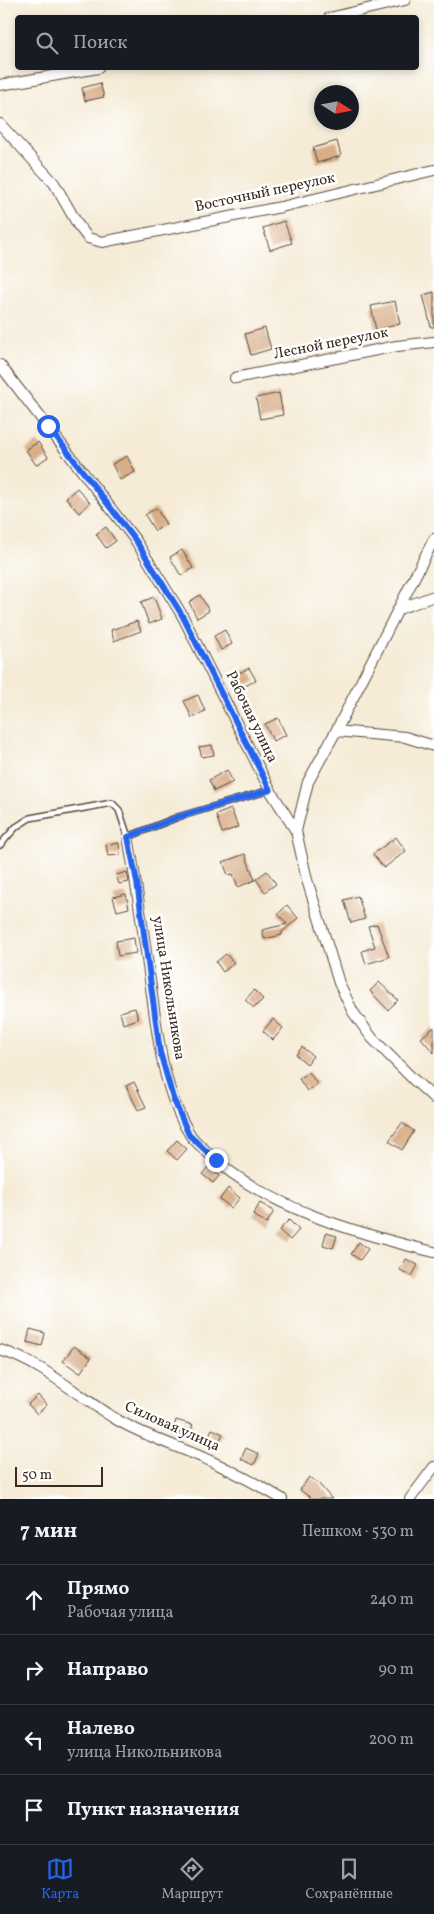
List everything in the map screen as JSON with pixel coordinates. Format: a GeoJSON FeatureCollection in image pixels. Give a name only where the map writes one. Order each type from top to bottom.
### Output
{"type":"FeatureCollection","features":[{"type":"Feature","properties":{"kind":"street"},"geometry":{"type":"LineString","coordinates":[[342,15],[405,0]]}},
{"type":"Feature","properties":{"kind":"street"},"geometry":{"type":"LineString","coordinates":[[0,85],[86,70]]}},
{"type":"Feature","properties":{"kind":"street","name":"Восточный переулок"},"geometry":{"type":"LineString","coordinates":[[0,124],[54,183],[88,238],[102,242],[281,206],[434,170]]}},
{"type":"Feature","properties":{"kind":"street","name":"Лесной переулок"},"geometry":{"type":"LineString","coordinates":[[235,378],[397,346],[434,342]]}},
{"type":"Feature","properties":{"kind":"street","name":"Рабочая улица"},"geometry":{"type":"LineString","coordinates":[[0,365],[136,541],[182,615],[270,790],[296,831],[307,880],[339,984],[353,1012],[372,1038],[434,1098]]}},
{"type":"Feature","properties":{"kind":"street"},"geometry":{"type":"LineString","coordinates":[[296,831],[308,782],[434,539]]}},
{"type":"Feature","properties":{"kind":"street"},"geometry":{"type":"LineString","coordinates":[[398,608],[434,596]]}},
{"type":"Feature","properties":{"kind":"street"},"geometry":{"type":"LineString","coordinates":[[336,731],[405,738],[434,746]]}},
{"type":"Feature","properties":{"kind":"street","name":"улица Никольникова"},"geometry":{"type":"LineString","coordinates":[[128,837],[137,882],[160,1052],[173,1098],[189,1135],[216,1160],[242,1179],[284,1202],[333,1223],[383,1239],[434,1252]]}},
{"type":"Feature","properties":{"kind":"street","name":"Силовая улица"},"geometry":{"type":"LineString","coordinates":[[0,1350],[16,1355],[39,1368],[114,1418],[143,1433],[204,1458],[261,1486],[282,1499]]}},
{"type":"Feature","properties":{"kind":"street"},"geometry":{"type":"LineString","coordinates":[[410,1499],[434,1467]]}},
{"type":"Feature","properties":{"kind":"lane"},"geometry":{"type":"LineString","coordinates":[[0,845],[16,827],[30,818],[112,803],[120,810],[128,837],[178,817],[270,790]]}},
{"type":"Feature","properties":{"kind":"building"},"geometry":{"type":"Polygon","coordinates":[[[100,83],[104,97],[85,101],[82,88],[100,83]]]}},
{"type":"Feature","properties":{"kind":"building"},"geometry":{"type":"Polygon","coordinates":[[[337,141],[341,156],[317,163],[313,148],[337,141]]]}},
{"type":"Feature","properties":{"kind":"building"},"geometry":{"type":"Polygon","coordinates":[[[284,221],[292,243],[270,250],[263,228],[284,221]]]}},
{"type":"Feature","properties":{"kind":"building"},"geometry":{"type":"Polygon","coordinates":[[[434,292],[434,327],[431,327],[423,295],[434,292]]]}},
{"type":"Feature","properties":{"kind":"building"},"geometry":{"type":"Polygon","coordinates":[[[395,301],[400,324],[376,330],[371,306],[395,301]]]}},
{"type":"Feature","properties":{"kind":"building"},"geometry":{"type":"Polygon","coordinates":[[[265,328],[271,349],[251,355],[245,334],[265,328]]]}},
{"type":"Feature","properties":{"kind":"building"},"geometry":{"type":"Polygon","coordinates":[[[279,393],[283,415],[260,419],[256,398],[279,393]]]}},
{"type":"Feature","properties":{"kind":"building"},"geometry":{"type":"Polygon","coordinates":[[[38,442],[48,457],[36,465],[26,450],[38,442]]]}},
{"type":"Feature","properties":{"kind":"building"},"geometry":{"type":"Polygon","coordinates":[[[127,456],[135,472],[120,480],[112,464],[127,456]]]}},
{"type":"Feature","properties":{"kind":"building"},"geometry":{"type":"Polygon","coordinates":[[[77,488],[90,503],[79,513],[66,498],[77,488]]]}},
{"type":"Feature","properties":{"kind":"building"},"geometry":{"type":"Polygon","coordinates":[[[156,508],[166,524],[155,531],[145,515],[156,508]]]}},
{"type":"Feature","properties":{"kind":"building"},"geometry":{"type":"Polygon","coordinates":[[[106,527],[116,541],[106,548],[96,534],[106,527]]]}},
{"type":"Feature","properties":{"kind":"building"},"geometry":{"type":"Polygon","coordinates":[[[182,550],[193,568],[181,576],[170,557],[182,550]]]}},
{"type":"Feature","properties":{"kind":"building"},"geometry":{"type":"Polygon","coordinates":[[[200,595],[209,611],[197,618],[189,602],[200,595]]]}},
{"type":"Feature","properties":{"kind":"building"},"geometry":{"type":"Polygon","coordinates":[[[154,597],[162,619],[149,624],[141,602],[154,597]]]}},
{"type":"Feature","properties":{"kind":"building"},"geometry":{"type":"Polygon","coordinates":[[[137,621],[141,631],[114,641],[111,630],[137,621]]]}},
{"type":"Feature","properties":{"kind":"building"},"geometry":{"type":"Polygon","coordinates":[[[225,630],[232,644],[221,650],[214,636],[225,630]]]}},
{"type":"Feature","properties":{"kind":"building"},"geometry":{"type":"Polygon","coordinates":[[[249,668],[256,680],[242,688],[235,675],[249,668]]]}},
{"type":"Feature","properties":{"kind":"building"},"geometry":{"type":"Polygon","coordinates":[[[198,695],[205,711],[192,718],[184,701],[198,695]]]}},
{"type":"Feature","properties":{"kind":"building"},"geometry":{"type":"Polygon","coordinates":[[[278,718],[286,735],[273,741],[265,724],[278,718]]]}},
{"type":"Feature","properties":{"kind":"building"},"geometry":{"type":"Polygon","coordinates":[[[212,745],[214,755],[202,757],[199,747],[212,745]]]}},
{"type":"Feature","properties":{"kind":"building"},"geometry":{"type":"Polygon","coordinates":[[[227,770],[233,782],[214,791],[209,780],[227,770]]]}},
{"type":"Feature","properties":{"kind":"building"},"geometry":{"type":"Polygon","coordinates":[[[231,809],[238,827],[222,833],[216,815],[231,809]]]}},
{"type":"Feature","properties":{"kind":"building"},"geometry":{"type":"Polygon","coordinates":[[[396,837],[406,851],[384,868],[373,854],[396,837]]]}},
{"type":"Feature","properties":{"kind":"building"},"geometry":{"type":"Polygon","coordinates":[[[119,843],[120,855],[108,856],[106,845],[119,843]]]}},
{"type":"Feature","properties":{"kind":"building"},"geometry":{"type":"Polygon","coordinates":[[[245,854],[255,880],[238,887],[233,874],[228,875],[223,862],[245,854]]]}},
{"type":"Feature","properties":{"kind":"building"},"geometry":{"type":"Polygon","coordinates":[[[267,871],[276,884],[265,892],[256,879],[267,871]]]}},
{"type":"Feature","properties":{"kind":"building"},"geometry":{"type":"Polygon","coordinates":[[[127,872],[129,882],[119,884],[116,875],[127,872]]]}},
{"type":"Feature","properties":{"kind":"building"},"geometry":{"type":"Polygon","coordinates":[[[126,894],[129,908],[117,911],[113,897],[126,894]]]}},
{"type":"Feature","properties":{"kind":"building"},"geometry":{"type":"Polygon","coordinates":[[[358,896],[365,919],[351,923],[344,900],[358,896]]]}},
{"type":"Feature","properties":{"kind":"building"},"geometry":{"type":"Polygon","coordinates":[[[287,905],[298,918],[282,932],[282,935],[264,939],[262,930],[287,924],[278,914],[287,905]]]}},
{"type":"Feature","properties":{"kind":"building"},"geometry":{"type":"Polygon","coordinates":[[[377,924],[389,957],[366,964],[362,951],[375,947],[368,926],[377,924]]]}},
{"type":"Feature","properties":{"kind":"building"},"geometry":{"type":"Polygon","coordinates":[[[134,938],[136,953],[118,956],[116,941],[134,938]]]}},
{"type":"Feature","properties":{"kind":"building"},"geometry":{"type":"Polygon","coordinates":[[[226,954],[234,963],[223,972],[216,962],[226,954]]]}},
{"type":"Feature","properties":{"kind":"building"},"geometry":{"type":"Polygon","coordinates":[[[379,982],[398,1000],[388,1010],[370,991],[379,982]]]}},
{"type":"Feature","properties":{"kind":"building"},"geometry":{"type":"Polygon","coordinates":[[[254,990],[263,999],[254,1008],[245,1000],[254,990]]]}},
{"type":"Feature","properties":{"kind":"building"},"geometry":{"type":"Polygon","coordinates":[[[135,1008],[138,1019],[123,1024],[120,1012],[135,1008]]]}},
{"type":"Feature","properties":{"kind":"building"},"geometry":{"type":"Polygon","coordinates":[[[273,1019],[283,1028],[273,1040],[263,1031],[273,1019]]]}},
{"type":"Feature","properties":{"kind":"building"},"geometry":{"type":"Polygon","coordinates":[[[434,1027],[434,1053],[421,1038],[434,1027]]]}},
{"type":"Feature","properties":{"kind":"building"},"geometry":{"type":"Polygon","coordinates":[[[302,1047],[313,1056],[307,1064],[296,1055],[302,1047]]]}},
{"type":"Feature","properties":{"kind":"building"},"geometry":{"type":"Polygon","coordinates":[[[309,1072],[317,1084],[307,1091],[299,1079],[309,1072]]]}},
{"type":"Feature","properties":{"kind":"building"},"geometry":{"type":"Polygon","coordinates":[[[134,1082],[146,1107],[138,1110],[126,1086],[134,1082]]]}},
{"type":"Feature","properties":{"kind":"building"},"geometry":{"type":"Polygon","coordinates":[[[402,1123],[414,1131],[402,1150],[389,1141],[402,1123]]]}},
{"type":"Feature","properties":{"kind":"building"},"geometry":{"type":"Polygon","coordinates":[[[177,1140],[187,1149],[177,1160],[167,1151],[177,1140]]]}},
{"type":"Feature","properties":{"kind":"building"},"geometry":{"type":"Polygon","coordinates":[[[208,1167],[219,1176],[213,1183],[202,1174],[208,1167]]]}},
{"type":"Feature","properties":{"kind":"building"},"geometry":{"type":"Polygon","coordinates":[[[228,1188],[240,1198],[231,1208],[220,1199],[228,1188]]]}},
{"type":"Feature","properties":{"kind":"building"},"geometry":{"type":"Polygon","coordinates":[[[260,1203],[274,1211],[267,1223],[253,1215],[260,1203]]]}},
{"type":"Feature","properties":{"kind":"building"},"geometry":{"type":"Polygon","coordinates":[[[289,1220],[299,1230],[290,1240],[279,1230],[289,1220]]]}},
{"type":"Feature","properties":{"kind":"building"},"geometry":{"type":"Polygon","coordinates":[[[326,1233],[337,1236],[333,1248],[323,1245],[326,1233]]]}},
{"type":"Feature","properties":{"kind":"building"},"geometry":{"type":"Polygon","coordinates":[[[359,1242],[368,1249],[360,1260],[351,1254],[359,1242]]]}},
{"type":"Feature","properties":{"kind":"building"},"geometry":{"type":"Polygon","coordinates":[[[406,1259],[418,1265],[412,1276],[400,1270],[406,1259]]]}},
{"type":"Feature","properties":{"kind":"building"},"geometry":{"type":"Polygon","coordinates":[[[30,1329],[45,1333],[42,1346],[27,1342],[30,1329]]]}},
{"type":"Feature","properties":{"kind":"building"},"geometry":{"type":"Polygon","coordinates":[[[74,1346],[91,1358],[80,1373],[63,1361],[74,1346]]]}},
{"type":"Feature","properties":{"kind":"building"},"geometry":{"type":"Polygon","coordinates":[[[38,1395],[47,1405],[37,1414],[28,1404],[38,1395]]]}},
{"type":"Feature","properties":{"kind":"building"},"geometry":{"type":"Polygon","coordinates":[[[176,1420],[193,1425],[189,1436],[173,1431],[176,1420]]]}},
{"type":"Feature","properties":{"kind":"building"},"geometry":{"type":"Polygon","coordinates":[[[212,1429],[223,1434],[216,1447],[206,1442],[212,1429]]]}},
{"type":"Feature","properties":{"kind":"building"},"geometry":{"type":"Polygon","coordinates":[[[246,1448],[259,1454],[254,1465],[241,1459],[246,1448]]]}},
{"type":"Feature","properties":{"kind":"building"},"geometry":{"type":"Polygon","coordinates":[[[309,1477],[318,1483],[332,1499],[312,1499],[300,1490],[309,1477]]]}},
{"type":"Feature","properties":{"kind":"route"},"geometry":{"type":"LineString","coordinates":[[48,426],[136,541],[182,615],[222,691],[270,790],[178,817],[128,837],[137,882],[160,1052],[173,1098],[189,1135],[216,1160]]}}]}
